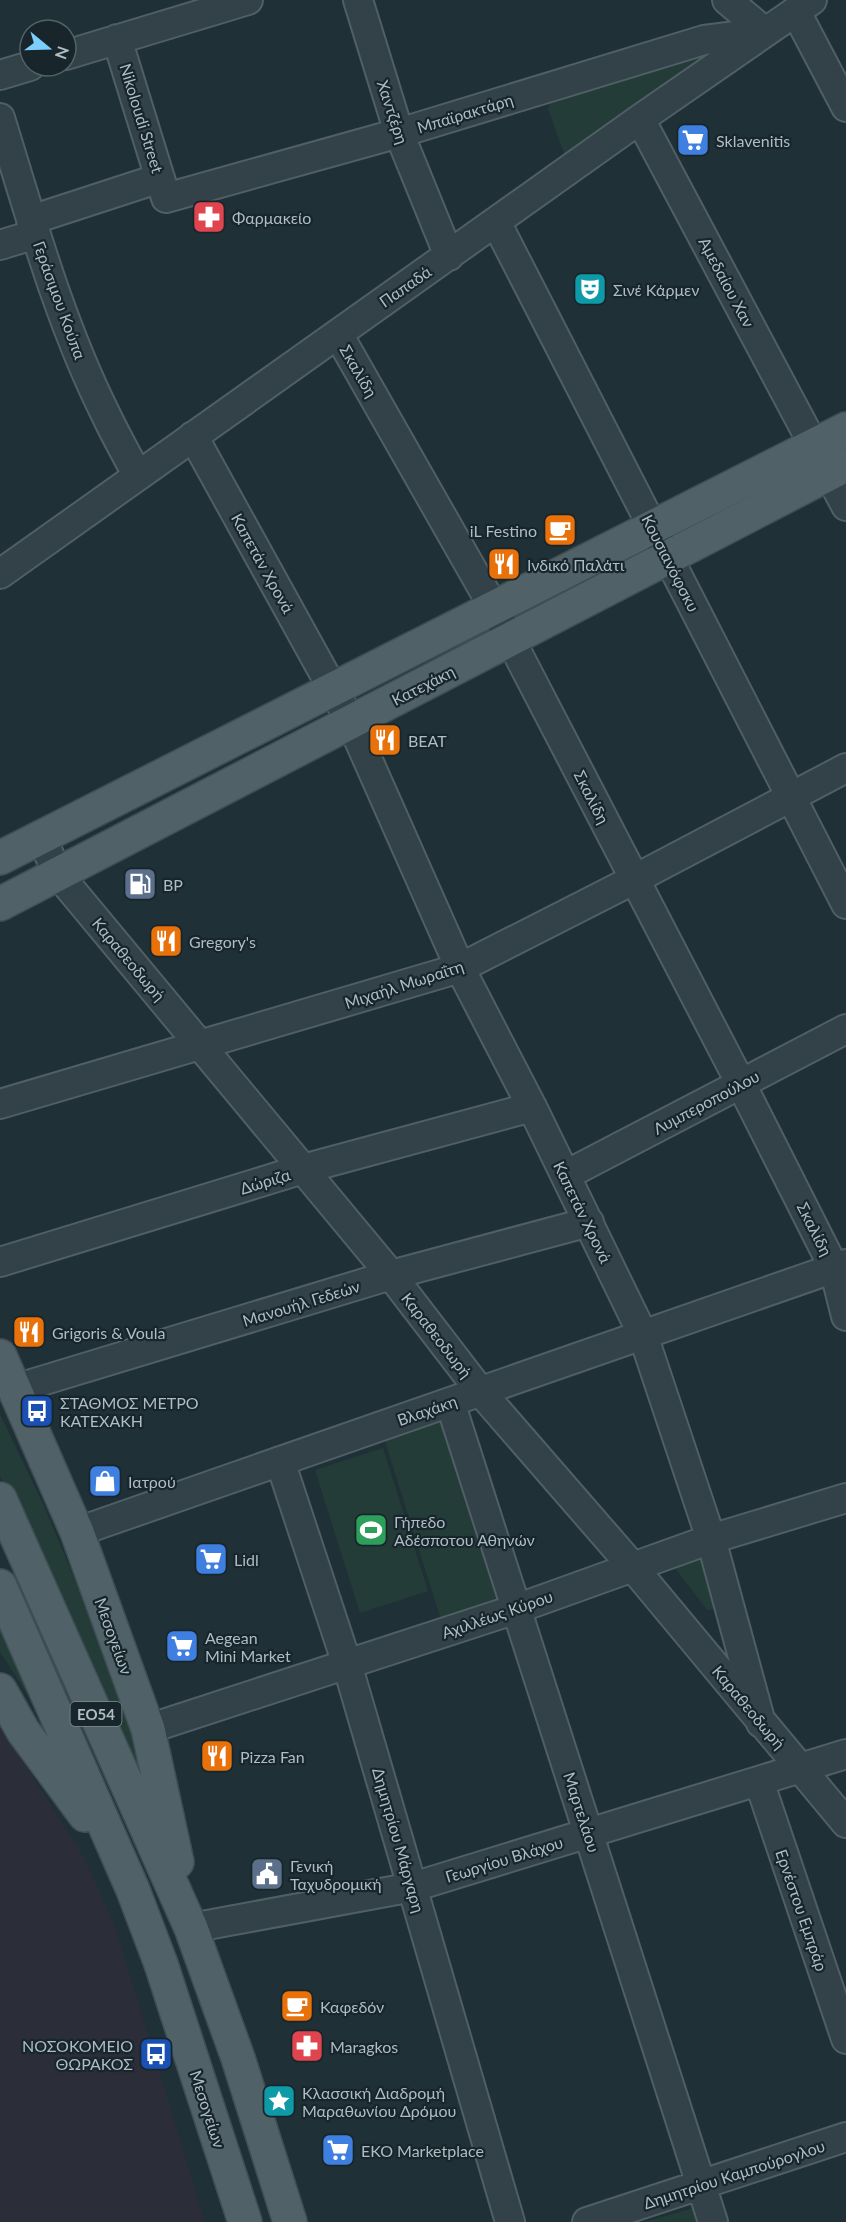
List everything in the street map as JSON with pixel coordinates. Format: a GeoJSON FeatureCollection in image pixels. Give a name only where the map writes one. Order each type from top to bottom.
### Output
{"type":"FeatureCollection","features":[{"type":"Feature","properties":{"kind":"main road"},"geometry":{"type":"LineString","coordinates":[[0,858],[846,429]]}},
{"type":"Feature","properties":{"kind":"main road","name":"Κατεχάκη"},"geometry":{"type":"LineString","coordinates":[[0,904],[838,469]]}},
{"type":"Feature","properties":{"kind":"main road","name":"Μεσογείων"},"geometry":{"type":"LineString","coordinates":[[0,1356],[77,1532],[148,1729],[191,1928]]}},
{"type":"Feature","properties":{"kind":"main road","name":"Μεσογείων"},"geometry":{"type":"LineString","coordinates":[[0,1499],[191,1928],[238,2058],[290,2222]]}},
{"type":"Feature","properties":{"kind":"main road","name":"Μεσογείων"},"geometry":{"type":"LineString","coordinates":[[0,1586],[120,1862],[161,1964],[240,2217]]}},
{"type":"Feature","properties":{"kind":"main road","name":"Μεσογείων"},"geometry":{"type":"LineString","coordinates":[[0,1690],[23,1731],[120,1862]]}},
{"type":"Feature","properties":{"kind":"street"},"geometry":{"type":"LineString","coordinates":[[78,51],[248,0]]}},
{"type":"Feature","properties":{"kind":"street","name":"Χαντζέρη"},"geometry":{"type":"LineString","coordinates":[[358,0],[399,133],[449,256]]}},
{"type":"Feature","properties":{"kind":"street"},"geometry":{"type":"LineString","coordinates":[[727,0],[765,32]]}},
{"type":"Feature","properties":{"kind":"street"},"geometry":{"type":"LineString","coordinates":[[804,6],[846,107]]}},
{"type":"Feature","properties":{"kind":"street","name":"Παπαδά"},"geometry":{"type":"LineString","coordinates":[[4,562],[138,476],[640,119],[804,6]]}},
{"type":"Feature","properties":{"kind":"street","name":"Μπαϊρακτάρη"},"geometry":{"type":"LineString","coordinates":[[0,245],[34,227],[163,188],[399,133],[704,40],[765,32]]}},
{"type":"Feature","properties":{"kind":"street","name":"Nikoloudi Street"},"geometry":{"type":"LineString","coordinates":[[117,39],[163,188]]}},
{"type":"Feature","properties":{"kind":"street"},"geometry":{"type":"LineString","coordinates":[[0,75],[18,70]]}},
{"type":"Feature","properties":{"kind":"street","name":"Γεράσιμου Κούπα"},"geometry":{"type":"LineString","coordinates":[[0,118],[43,259],[78,350],[105,414],[138,476]]}},
{"type":"Feature","properties":{"kind":"street","name":"Αμεδαίου Χαν"},"geometry":{"type":"LineString","coordinates":[[640,119],[814,445],[838,469]]}},
{"type":"Feature","properties":{"kind":"street","name":"Κουσιανόφσκυ"},"geometry":{"type":"LineString","coordinates":[[496,222],[846,904]]}},
{"type":"Feature","properties":{"kind":"street","name":"Σκαλίδη"},"geometry":{"type":"LineString","coordinates":[[338,334],[511,639],[741,1084],[840,1266],[846,1316]]}},
{"type":"Feature","properties":{"kind":"street","name":"Καπετάν Χρονά"},"geometry":{"type":"LineString","coordinates":[[193,436],[351,722],[460,968],[566,1175],[643,1335],[711,1539],[761,1723]]}},
{"type":"Feature","properties":{"kind":"street"},"geometry":{"type":"LineString","coordinates":[[838,469],[846,506]]}},
{"type":"Feature","properties":{"kind":"street","name":"Μιχαήλ Μωραΐτη"},"geometry":{"type":"LineString","coordinates":[[0,1104],[460,968],[846,768]]}},
{"type":"Feature","properties":{"kind":"street","name":"Καραθεοδωρή"},"geometry":{"type":"LineString","coordinates":[[41,837],[58,874],[391,1275],[480,1391],[632,1566],[846,1823]]}},
{"type":"Feature","properties":{"kind":"street","name":"Λυμπεροπούλου"},"geometry":{"type":"LineString","coordinates":[[566,1175],[846,1029]]}},
{"type":"Feature","properties":{"kind":"street","name":"Δώριζα"},"geometry":{"type":"LineString","coordinates":[[0,1262],[303,1169],[532,1107]]}},
{"type":"Feature","properties":{"kind":"street","name":"Μανουήλ Γεδεών"},"geometry":{"type":"LineString","coordinates":[[15,1389],[391,1275],[589,1222]]}},
{"type":"Feature","properties":{"kind":"street","name":"Βλαχάκη"},"geometry":{"type":"LineString","coordinates":[[77,1532],[840,1266]]}},
{"type":"Feature","properties":{"kind":"street","name":"Μαρτελάου"},"geometry":{"type":"LineString","coordinates":[[450,1402],[713,2222]]}},
{"type":"Feature","properties":{"kind":"street","name":"Δημητρίου Μάργαρη"},"geometry":{"type":"LineString","coordinates":[[280,1461],[347,1664],[510,2222]]}},
{"type":"Feature","properties":{"kind":"street","name":"Αχιλλέως Κύρου"},"geometry":{"type":"LineString","coordinates":[[148,1729],[516,1609],[711,1539],[846,1498]]}},
{"type":"Feature","properties":{"kind":"street","name":"Γεωργίου Βλάχου"},"geometry":{"type":"LineString","coordinates":[[191,1928],[413,1887],[846,1754]]}},
{"type":"Feature","properties":{"kind":"street","name":"Ερνέστου Εμπράρ"},"geometry":{"type":"LineString","coordinates":[[759,1781],[846,2039]]}},
{"type":"Feature","properties":{"kind":"street","name":"Δημητρίου Καμπούρογλου"},"geometry":{"type":"LineString","coordinates":[[587,2222],[846,2138]]}},
{"type":"Feature","properties":{"kind":"shaded area"},"geometry":{"type":"Polygon","coordinates":[[[0,1726],[84,1857],[115,1926],[205,2222],[0,2222],[0,1726]]]}},
{"type":"Feature","properties":{"kind":"green space"},"geometry":{"type":"Polygon","coordinates":[[[715,51],[570,157],[564,153],[548,109],[550,104],[686,58],[715,51]]]}},
{"type":"Feature","properties":{"kind":"green space"},"geometry":{"type":"Polygon","coordinates":[[[0,1414],[44,1506],[113,1671],[148,1790],[79,1658],[0,1476],[0,1414]]]}},
{"type":"Feature","properties":{"kind":"green space"},"geometry":{"type":"Polygon","coordinates":[[[442,1416],[501,1604],[442,1623],[383,1435],[442,1416]]]}},
{"type":"Feature","properties":{"kind":"green space","name":"Γήπεδο Αδέσποτου Αθηνών"},"geometry":{"type":"Polygon","coordinates":[[[383,1448],[428,1591],[360,1613],[315,1470],[383,1448]]]}},
{"type":"Feature","properties":{"kind":"green space"},"geometry":{"type":"Polygon","coordinates":[[[707,1553],[718,1603],[715,1609],[707,1610],[672,1564],[707,1553]]]}},
{"type":"Feature","properties":{"kind":"green space"},"geometry":{"type":"Polygon","coordinates":[[[0,1627],[34,1704],[0,1652],[0,1627]]]}},
{"type":"Feature","properties":{"kind":"green space"},"geometry":{"type":"Polygon","coordinates":[[[700,2206],[704,2222],[645,2222],[700,2206]]]}},
{"type":"Feature","properties":{"kind":"place","name":"Sklavenitis"},"geometry":{"type":"Point","coordinates":[693,140]}},
{"type":"Feature","properties":{"kind":"place","name":"Φαρμακείο"},"geometry":{"type":"Point","coordinates":[209,217]}},
{"type":"Feature","properties":{"kind":"place","name":"Σινέ Κάρμεν"},"geometry":{"type":"Point","coordinates":[590,289]}},
{"type":"Feature","properties":{"kind":"place","name":"iL Festino"},"geometry":{"type":"Point","coordinates":[560,530]}},
{"type":"Feature","properties":{"kind":"place","name":"Ινδικό Παλάτι"},"geometry":{"type":"Point","coordinates":[504,564]}},
{"type":"Feature","properties":{"kind":"place","name":"ΒΕΑΤ"},"geometry":{"type":"Point","coordinates":[385,740]}},
{"type":"Feature","properties":{"kind":"place","name":"BP"},"geometry":{"type":"Point","coordinates":[140,884]}},
{"type":"Feature","properties":{"kind":"place","name":"Gregory's"},"geometry":{"type":"Point","coordinates":[166,941]}},
{"type":"Feature","properties":{"kind":"place","name":"Grigoris & Voula"},"geometry":{"type":"Point","coordinates":[29,1332]}},
{"type":"Feature","properties":{"kind":"place","name":"ΣΤΑΘΜΟΣ ΜΕΤΡΟ ΚΑΤΕΧΑΚΗ"},"geometry":{"type":"Point","coordinates":[37,1411]}},
{"type":"Feature","properties":{"kind":"place","name":"Ιατρού"},"geometry":{"type":"Point","coordinates":[105,1481]}},
{"type":"Feature","properties":{"kind":"place","name":"Γήπεδο Αδέσποτου Αθηνών"},"geometry":{"type":"Point","coordinates":[371,1530]}},
{"type":"Feature","properties":{"kind":"place","name":"Lidl"},"geometry":{"type":"Point","coordinates":[211,1559]}},
{"type":"Feature","properties":{"kind":"place","name":"Aegean Mini Market"},"geometry":{"type":"Point","coordinates":[182,1646]}},
{"type":"Feature","properties":{"kind":"place","name":"Pizza Fan"},"geometry":{"type":"Point","coordinates":[217,1756]}},
{"type":"Feature","properties":{"kind":"place","name":"Γενική Ταχυδρομική"},"geometry":{"type":"Point","coordinates":[267,1874]}},
{"type":"Feature","properties":{"kind":"place","name":"Καφεδόν"},"geometry":{"type":"Point","coordinates":[297,2006]}},
{"type":"Feature","properties":{"kind":"place","name":"Maragkos"},"geometry":{"type":"Point","coordinates":[307,2046]}},
{"type":"Feature","properties":{"kind":"place","name":"ΝΟΣΟΚΟΜΕΙΟ ΘΩΡΑΚΟΣ"},"geometry":{"type":"Point","coordinates":[156,2054]}},
{"type":"Feature","properties":{"kind":"place","name":"Κλασσική Διαδρομή Μαραθωνίου Δρόμου"},"geometry":{"type":"Point","coordinates":[279,2101]}},
{"type":"Feature","properties":{"kind":"place","name":"EKO Marketplace"},"geometry":{"type":"Point","coordinates":[338,2150]}}]}
